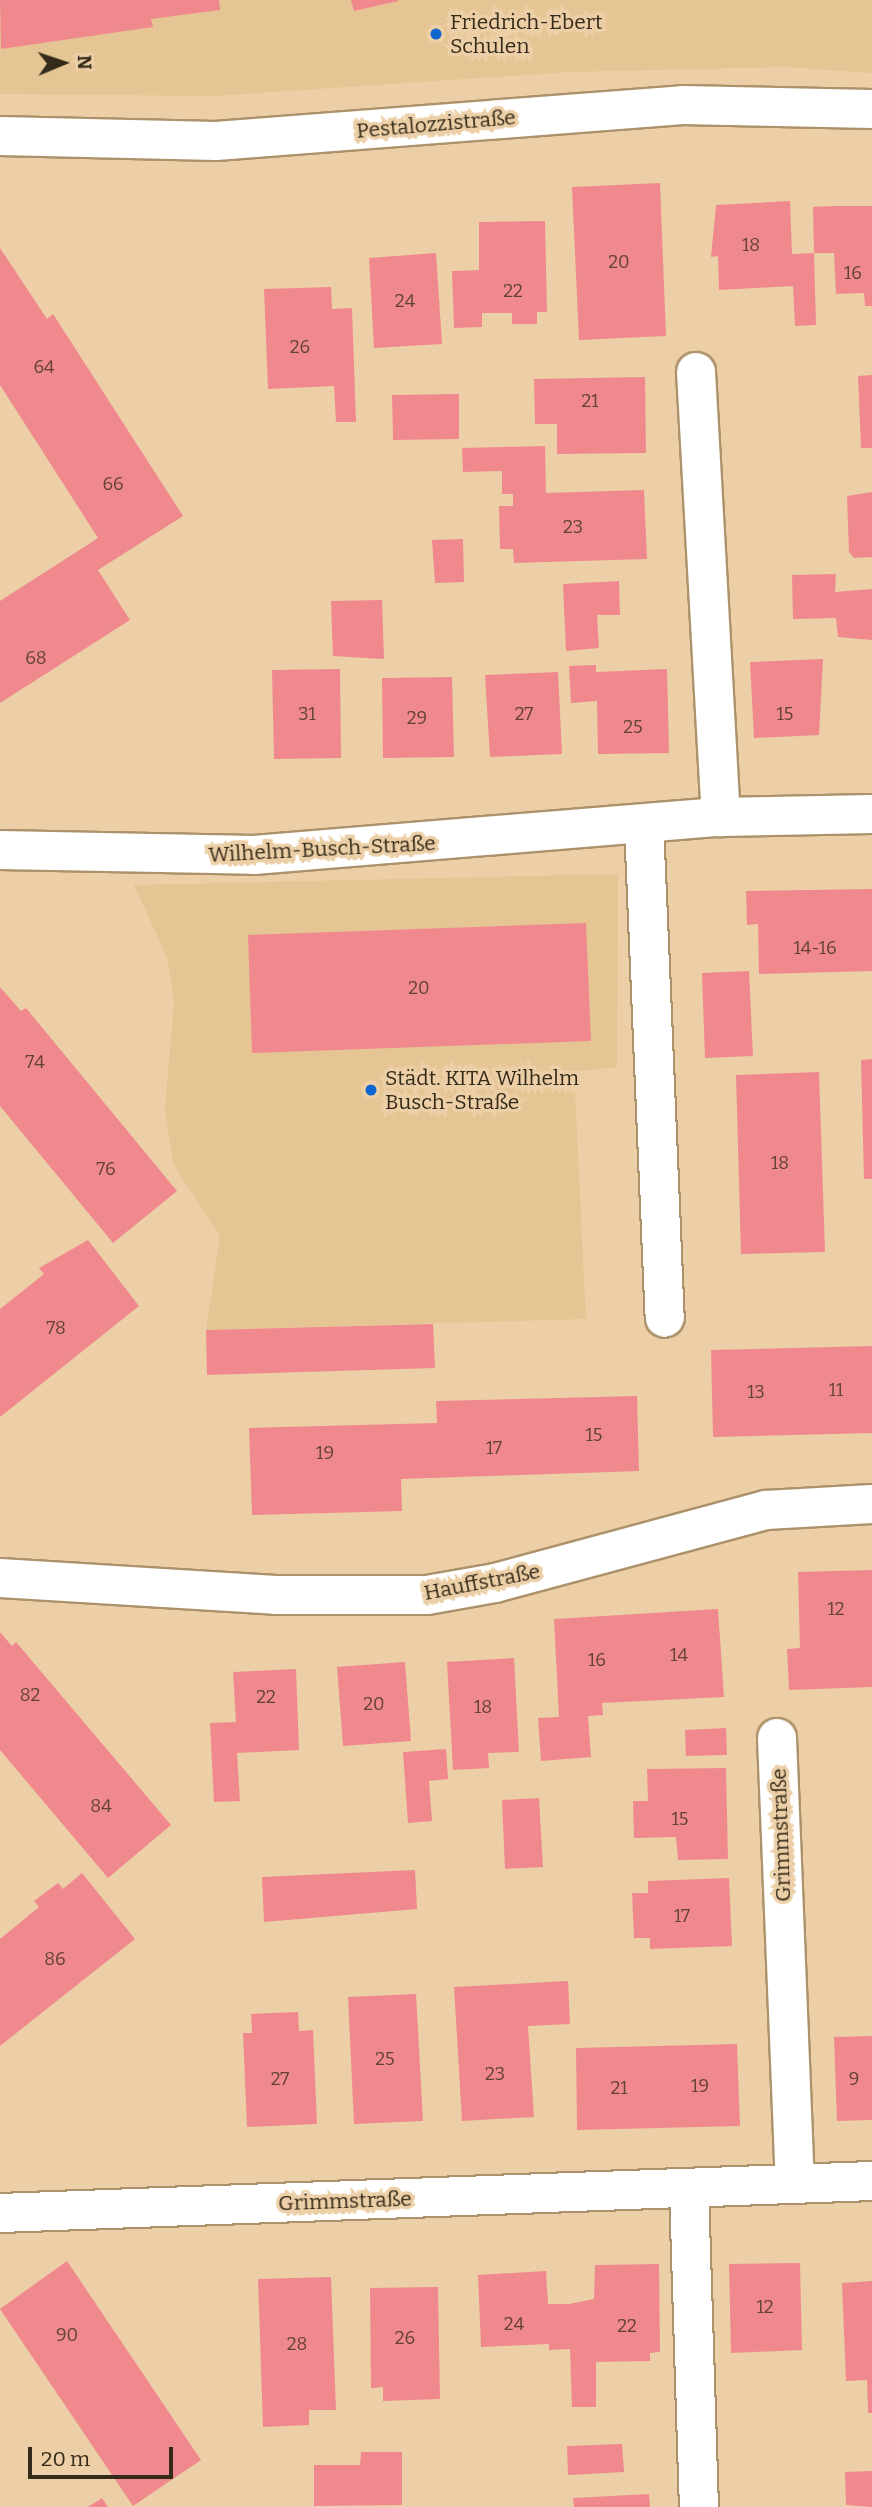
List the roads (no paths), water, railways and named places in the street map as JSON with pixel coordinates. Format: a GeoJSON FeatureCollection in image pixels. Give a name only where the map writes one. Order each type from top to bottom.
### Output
{"type":"FeatureCollection","features":[{"type":"Feature","properties":{"kind":"street","name":"Pestalozzistraße"},"geometry":{"type":"LineString","coordinates":[[0,136],[216,141],[683,105],[872,109]]}},
{"type":"Feature","properties":{"kind":"street"},"geometry":{"type":"LineString","coordinates":[[696,372],[721,817]]}},
{"type":"Feature","properties":{"kind":"street","name":"Wilhelm-Busch-Straße"},"geometry":{"type":"LineString","coordinates":[[0,850],[254,855],[721,817],[872,814]]}},
{"type":"Feature","properties":{"kind":"street"},"geometry":{"type":"LineString","coordinates":[[644,824],[665,1318]]}},
{"type":"Feature","properties":{"kind":"street","name":"Hauffstraße"},"geometry":{"type":"LineString","coordinates":[[0,1578],[275,1595],[426,1595],[495,1583],[766,1510],[872,1504]]}},
{"type":"Feature","properties":{"kind":"street","name":"Grimmstraße"},"geometry":{"type":"LineString","coordinates":[[777,1738],[795,2183]]}},
{"type":"Feature","properties":{"kind":"street","name":"Grimmstraße"},"geometry":{"type":"LineString","coordinates":[[0,2213],[689,2190],[872,2181]]}},
{"type":"Feature","properties":{"kind":"street"},"geometry":{"type":"LineString","coordinates":[[689,2190],[699,2507]]}},
{"type":"Feature","properties":{"kind":"place","name":"Friedrich-Ebert Schulen"},"geometry":{"type":"Point","coordinates":[436,34]}},
{"type":"Feature","properties":{"kind":"place","name":"Städt. KITA Wilhelm Busch-Straße"},"geometry":{"type":"Point","coordinates":[371,1090]}}]}
